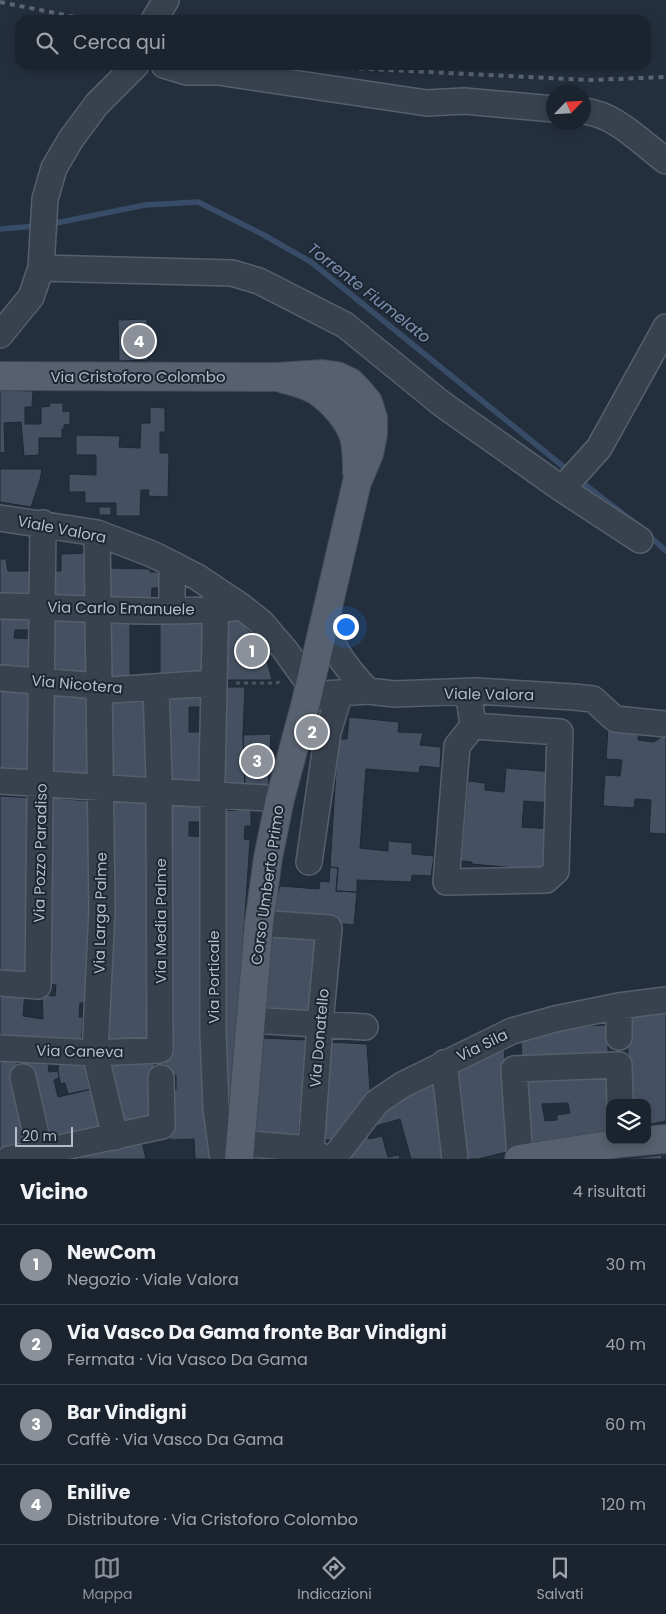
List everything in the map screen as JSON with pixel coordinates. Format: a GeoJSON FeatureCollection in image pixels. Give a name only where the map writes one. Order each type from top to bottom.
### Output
{"type":"FeatureCollection","features":[{"type":"Feature","properties":{"kind":"main road","name":"Via Cristoforo Colombo"},"geometry":{"type":"LineString","coordinates":[[0,376],[276,377],[299,383],[317,391],[345,419],[354,436],[357,482],[324,625],[305,686],[280,799]]}},
{"type":"Feature","properties":{"kind":"main road","name":"Corso Umberto Primo"},"geometry":{"type":"LineString","coordinates":[[234,1154],[251,1020],[259,924],[268,858],[280,799]]}},
{"type":"Feature","properties":{"kind":"main road"},"geometry":{"type":"LineString","coordinates":[[651,1140],[666,1139]]}},
{"type":"Feature","properties":{"kind":"main road"},"geometry":{"type":"LineString","coordinates":[[519,1159],[556,1156],[612,1144]]}},
{"type":"Feature","properties":{"kind":"street"},"geometry":{"type":"LineString","coordinates":[[157,15],[166,0]]}},
{"type":"Feature","properties":{"kind":"street"},"geometry":{"type":"LineString","coordinates":[[0,336],[31,297],[41,268],[45,199],[54,168],[71,139],[97,104],[131,70]]}},
{"type":"Feature","properties":{"kind":"street"},"geometry":{"type":"LineString","coordinates":[[180,70],[187,72],[218,72],[428,103],[464,101],[546,108]]}},
{"type":"Feature","properties":{"kind":"street"},"geometry":{"type":"LineString","coordinates":[[591,112],[610,119],[666,162]]}},
{"type":"Feature","properties":{"kind":"street"},"geometry":{"type":"LineString","coordinates":[[41,268],[232,273],[259,281],[344,325],[442,404],[562,489],[640,540]]}},
{"type":"Feature","properties":{"kind":"street"},"geometry":{"type":"LineString","coordinates":[[562,489],[599,448],[666,327]]}},
{"type":"Feature","properties":{"kind":"street","name":"Viale Valora"},"geometry":{"type":"LineString","coordinates":[[0,518],[97,532],[152,554],[197,577],[215,600],[242,607],[262,623],[305,686],[324,694],[368,691],[394,694],[486,691],[593,699],[615,719],[666,724]]}},
{"type":"Feature","properties":{"kind":"street","name":"Via Pozzo Paradiso"},"geometry":{"type":"LineString","coordinates":[[0,983],[38,986],[43,523]]}},
{"type":"Feature","properties":{"kind":"street","name":"Via Larga Palme"},"geometry":{"type":"LineString","coordinates":[[97,532],[102,910],[95,1053],[115,1137]]}},
{"type":"Feature","properties":{"kind":"street"},"geometry":{"type":"LineString","coordinates":[[172,564],[172,610]]}},
{"type":"Feature","properties":{"kind":"street","name":"Via Carlo Emanuele"},"geometry":{"type":"LineString","coordinates":[[0,606],[172,610],[215,600]]}},
{"type":"Feature","properties":{"kind":"street","name":"Via Porticale"},"geometry":{"type":"LineString","coordinates":[[215,600],[213,786],[216,1108],[234,1154]]}},
{"type":"Feature","properties":{"kind":"street"},"geometry":{"type":"LineString","coordinates":[[324,625],[332,645],[341,660],[368,691]]}},
{"type":"Feature","properties":{"kind":"street","name":"Via Nicotera"},"geometry":{"type":"LineString","coordinates":[[0,678],[98,686],[110,690],[213,684]]}},
{"type":"Feature","properties":{"kind":"street","name":"Via Media Palme"},"geometry":{"type":"LineString","coordinates":[[156,687],[160,785],[160,1050]]}},
{"type":"Feature","properties":{"kind":"street"},"geometry":{"type":"LineString","coordinates":[[308,862],[328,732],[340,692]]}},
{"type":"Feature","properties":{"kind":"street"},"geometry":{"type":"LineString","coordinates":[[464,692],[470,704],[473,726],[457,746],[446,882],[546,880],[556,871],[560,732],[473,726]]}},
{"type":"Feature","properties":{"kind":"street","name":"Corso Umberto Primo"},"geometry":{"type":"LineString","coordinates":[[0,781],[100,787],[213,786],[280,799]]}},
{"type":"Feature","properties":{"kind":"street","name":"Via Donatello"},"geometry":{"type":"LineString","coordinates":[[259,924],[330,928],[320,1024],[318,1154]]}},
{"type":"Feature","properties":{"kind":"street","name":"Via Sila"},"geometry":{"type":"LineString","coordinates":[[333,1159],[378,1102],[402,1086],[444,1063],[512,1031],[555,1019],[618,1006],[666,1000]]}},
{"type":"Feature","properties":{"kind":"street"},"geometry":{"type":"LineString","coordinates":[[618,1006],[619,1037]]}},
{"type":"Feature","properties":{"kind":"street"},"geometry":{"type":"LineString","coordinates":[[251,1020],[365,1027]]}},
{"type":"Feature","properties":{"kind":"street","name":"Via Caneva"},"geometry":{"type":"LineString","coordinates":[[16,1061],[95,1053],[160,1050]]}},
{"type":"Feature","properties":{"kind":"street"},"geometry":{"type":"LineString","coordinates":[[16,1061],[40,1152]]}},
{"type":"Feature","properties":{"kind":"street"},"geometry":{"type":"LineString","coordinates":[[444,1063],[455,1159]]}},
{"type":"Feature","properties":{"kind":"street"},"geometry":{"type":"LineString","coordinates":[[519,1159],[514,1069],[619,1065],[620,1099]]}},
{"type":"Feature","properties":{"kind":"street"},"geometry":{"type":"LineString","coordinates":[[9,1159],[40,1152],[70,1153],[115,1137],[162,1126],[161,1078]]}},
{"type":"Feature","properties":{"kind":"street"},"geometry":{"type":"LineString","coordinates":[[234,1154],[318,1154]]}},
{"type":"Feature","properties":{"kind":"path"},"geometry":{"type":"LineString","coordinates":[[213,684],[277,683],[305,686]]}},
{"type":"Feature","properties":{"kind":"building"},"geometry":{"type":"Polygon","coordinates":[[[147,319],[148,360],[119,361],[118,320],[147,319]]]}},
{"type":"Feature","properties":{"kind":"building"},"geometry":{"type":"Polygon","coordinates":[[[0,390],[33,391],[32,407],[25,407],[25,424],[41,424],[41,407],[50,406],[49,403],[63,403],[63,412],[70,411],[70,424],[64,425],[62,438],[39,438],[39,455],[24,456],[21,422],[4,423],[5,452],[0,453],[0,390]]]}},
{"type":"Feature","properties":{"kind":"building"},"geometry":{"type":"Polygon","coordinates":[[[150,407],[165,408],[165,432],[160,432],[160,453],[169,453],[168,497],[148,496],[149,490],[141,490],[140,516],[116,516],[116,503],[85,503],[85,492],[69,492],[69,474],[96,475],[96,455],[76,455],[76,435],[120,436],[119,447],[140,448],[141,423],[150,423],[150,407]]]}},
{"type":"Feature","properties":{"kind":"building"},"geometry":{"type":"Polygon","coordinates":[[[0,469],[42,469],[31,507],[0,502],[0,469]]]}},
{"type":"Feature","properties":{"kind":"building"},"geometry":{"type":"Polygon","coordinates":[[[99,507],[111,507],[111,515],[99,515],[99,507]]]}},
{"type":"Feature","properties":{"kind":"building"},"geometry":{"type":"Polygon","coordinates":[[[90,553],[91,601],[47,602],[47,571],[61,571],[61,554],[90,553]]]}},
{"type":"Feature","properties":{"kind":"building"},"geometry":{"type":"Polygon","coordinates":[[[0,559],[6,559],[8,571],[36,571],[36,602],[0,603],[0,559]]]}},
{"type":"Feature","properties":{"kind":"building"},"geometry":{"type":"Polygon","coordinates":[[[106,568],[150,569],[150,572],[162,572],[162,588],[152,588],[151,606],[105,605],[106,568]]]}},
{"type":"Feature","properties":{"kind":"building"},"geometry":{"type":"Polygon","coordinates":[[[232,613],[252,634],[261,647],[266,657],[272,680],[221,680],[221,614],[232,613]]]}},
{"type":"Feature","properties":{"kind":"building"},"geometry":{"type":"Polygon","coordinates":[[[130,616],[130,686],[106,686],[106,617],[130,616]]]}},
{"type":"Feature","properties":{"kind":"building"},"geometry":{"type":"Polygon","coordinates":[[[0,617],[35,618],[36,630],[15,630],[14,638],[36,639],[37,677],[0,674],[0,617]]]}},
{"type":"Feature","properties":{"kind":"building"},"geometry":{"type":"Polygon","coordinates":[[[47,617],[91,617],[91,677],[47,677],[47,617]]]}},
{"type":"Feature","properties":{"kind":"building"},"geometry":{"type":"Polygon","coordinates":[[[160,617],[207,617],[207,680],[160,679],[160,617]]]}},
{"type":"Feature","properties":{"kind":"building"},"geometry":{"type":"Polygon","coordinates":[[[0,685],[36,687],[35,773],[0,772],[0,685]]]}},
{"type":"Feature","properties":{"kind":"building"},"geometry":{"type":"Polygon","coordinates":[[[220,687],[245,687],[243,735],[245,787],[220,788],[220,687]]]}},
{"type":"Feature","properties":{"kind":"building"},"geometry":{"type":"Polygon","coordinates":[[[48,692],[94,694],[91,778],[45,777],[48,692]]]}},
{"type":"Feature","properties":{"kind":"building"},"geometry":{"type":"Polygon","coordinates":[[[151,694],[146,780],[112,780],[106,697],[151,694]]]}},
{"type":"Feature","properties":{"kind":"building"},"geometry":{"type":"Polygon","coordinates":[[[205,695],[205,707],[189,707],[189,732],[205,732],[206,781],[166,781],[165,696],[205,695]]]}},
{"type":"Feature","properties":{"kind":"building"},"geometry":{"type":"Polygon","coordinates":[[[349,717],[399,722],[398,732],[423,733],[420,745],[441,747],[440,768],[420,766],[419,773],[366,769],[360,848],[388,851],[388,841],[412,843],[412,854],[434,856],[431,876],[412,875],[411,882],[357,880],[357,892],[336,891],[338,868],[330,867],[338,739],[347,739],[349,717]]]}},
{"type":"Feature","properties":{"kind":"building"},"geometry":{"type":"Polygon","coordinates":[[[608,728],[639,730],[638,740],[654,742],[666,734],[666,834],[649,833],[651,800],[635,799],[634,808],[603,806],[605,775],[620,776],[622,760],[606,759],[608,728]]]}},
{"type":"Feature","properties":{"kind":"building"},"geometry":{"type":"Polygon","coordinates":[[[271,734],[268,788],[245,787],[243,735],[271,734]]]}},
{"type":"Feature","properties":{"kind":"building"},"geometry":{"type":"Polygon","coordinates":[[[506,768],[554,772],[551,803],[524,801],[522,827],[552,829],[548,871],[472,864],[472,862],[461,861],[468,781],[485,783],[485,790],[504,792],[506,768]]]}},
{"type":"Feature","properties":{"kind":"building"},"geometry":{"type":"Polygon","coordinates":[[[0,796],[35,798],[33,980],[0,978],[0,796]]]}},
{"type":"Feature","properties":{"kind":"building"},"geometry":{"type":"Polygon","coordinates":[[[45,797],[88,801],[92,896],[86,1003],[80,1003],[79,1017],[83,1017],[81,1047],[0,1041],[0,988],[25,991],[23,1016],[43,1019],[42,995],[55,996],[56,985],[43,983],[45,797]]]}},
{"type":"Feature","properties":{"kind":"building"},"geometry":{"type":"Polygon","coordinates":[[[113,802],[156,803],[154,1045],[102,1047],[113,802]]]}},
{"type":"Feature","properties":{"kind":"building"},"geometry":{"type":"Polygon","coordinates":[[[168,805],[210,807],[210,822],[189,822],[189,836],[209,837],[216,1159],[195,1159],[194,1139],[170,1140],[168,1090],[176,1090],[176,1075],[164,1076],[168,805]]]}},
{"type":"Feature","properties":{"kind":"building"},"geometry":{"type":"Polygon","coordinates":[[[251,809],[251,826],[245,826],[244,839],[250,840],[232,1109],[225,1110],[222,811],[251,809]]]}},
{"type":"Feature","properties":{"kind":"building"},"geometry":{"type":"Polygon","coordinates":[[[330,867],[338,868],[336,891],[357,892],[354,925],[269,917],[280,886],[319,889],[320,881],[329,882],[330,867]]]}},
{"type":"Feature","properties":{"kind":"building"},"geometry":{"type":"Polygon","coordinates":[[[265,935],[318,940],[311,1012],[258,1007],[265,935]]]}},
{"type":"Feature","properties":{"kind":"building"},"geometry":{"type":"Polygon","coordinates":[[[666,1011],[666,1121],[651,1124],[651,1099],[629,1099],[627,1012],[666,1011]]]}},
{"type":"Feature","properties":{"kind":"building"},"geometry":{"type":"Polygon","coordinates":[[[583,1023],[584,1026],[608,1025],[608,1059],[522,1061],[521,1037],[583,1023]]]}},
{"type":"Feature","properties":{"kind":"building"},"geometry":{"type":"Polygon","coordinates":[[[261,1038],[307,1040],[298,1136],[254,1134],[261,1038]]]}},
{"type":"Feature","properties":{"kind":"building"},"geometry":{"type":"Polygon","coordinates":[[[328,1042],[367,1044],[370,1091],[336,1141],[321,1139],[328,1042]]]}},
{"type":"Feature","properties":{"kind":"building"},"geometry":{"type":"Polygon","coordinates":[[[504,1047],[511,1151],[478,1159],[463,1159],[455,1070],[504,1047]]]}},
{"type":"Feature","properties":{"kind":"building"},"geometry":{"type":"Polygon","coordinates":[[[0,1053],[17,1055],[17,1074],[12,1073],[11,1085],[14,1085],[29,1145],[0,1151],[0,1053]]]}},
{"type":"Feature","properties":{"kind":"building"},"geometry":{"type":"Polygon","coordinates":[[[27,1056],[47,1056],[49,1072],[58,1071],[59,1078],[54,1080],[58,1097],[92,1089],[102,1127],[44,1141],[27,1072],[27,1056]]]}},
{"type":"Feature","properties":{"kind":"building"},"geometry":{"type":"Polygon","coordinates":[[[154,1056],[157,1113],[120,1124],[105,1059],[154,1056]]]}},
{"type":"Feature","properties":{"kind":"building"},"geometry":{"type":"Polygon","coordinates":[[[59,1057],[86,1059],[92,1089],[68,1094],[65,1083],[61,1084],[59,1078],[59,1057]]]}},
{"type":"Feature","properties":{"kind":"building"},"geometry":{"type":"Polygon","coordinates":[[[611,1073],[611,1099],[606,1099],[606,1135],[529,1148],[523,1075],[611,1073]],[[568,1103],[542,1104],[545,1121],[557,1120],[557,1115],[570,1113],[568,1103]]]}},
{"type":"Feature","properties":{"kind":"building"},"geometry":{"type":"Polygon","coordinates":[[[438,1079],[444,1159],[411,1159],[400,1119],[369,1128],[381,1110],[438,1079]]]}},
{"type":"Feature","properties":{"kind":"building"},"geometry":{"type":"Polygon","coordinates":[[[367,1134],[369,1139],[382,1136],[388,1157],[399,1155],[400,1159],[348,1159],[367,1134]]]}},
{"type":"Feature","properties":{"kind":"building"},"geometry":{"type":"Polygon","coordinates":[[[142,1142],[146,1159],[79,1159],[78,1156],[142,1142]]]}},
{"type":"Feature","properties":{"kind":"building"},"geometry":{"type":"Polygon","coordinates":[[[661,1155],[662,1159],[624,1159],[661,1155]]]}},
{"type":"Feature","properties":{"kind":"waterway","name":"Torrente Fiumelato"},"geometry":{"type":"LineString","coordinates":[[51,224],[145,205],[198,202],[262,234],[311,262],[570,472]]}},
{"type":"Feature","properties":{"kind":"waterway","name":"Torrente Fiumelato"},"geometry":{"type":"LineString","coordinates":[[0,229],[37,226]]}},
{"type":"Feature","properties":{"kind":"waterway","name":"Torrente Fiumelato"},"geometry":{"type":"LineString","coordinates":[[579,480],[639,526]]}},
{"type":"Feature","properties":{"kind":"waterway","name":"Torrente Fiumelato"},"geometry":{"type":"LineString","coordinates":[[647,534],[666,551]]}},
{"type":"Feature","properties":{"kind":"railway"},"geometry":{"type":"LineString","coordinates":[[0,2],[65,15]]}},
{"type":"Feature","properties":{"kind":"railway"},"geometry":{"type":"LineString","coordinates":[[390,70],[591,80],[666,77]]}},
{"type":"Feature","properties":{"kind":"place","name":"Enilive"},"geometry":{"type":"Point","coordinates":[139,341]}},
{"type":"Feature","properties":{"kind":"place","name":"NewCom"},"geometry":{"type":"Point","coordinates":[252,651]}},
{"type":"Feature","properties":{"kind":"place","name":"Via Vasco Da Gama fronte Bar Vindigni"},"geometry":{"type":"Point","coordinates":[312,732]}},
{"type":"Feature","properties":{"kind":"place","name":"Bar Vindigni"},"geometry":{"type":"Point","coordinates":[257,761]}}]}
